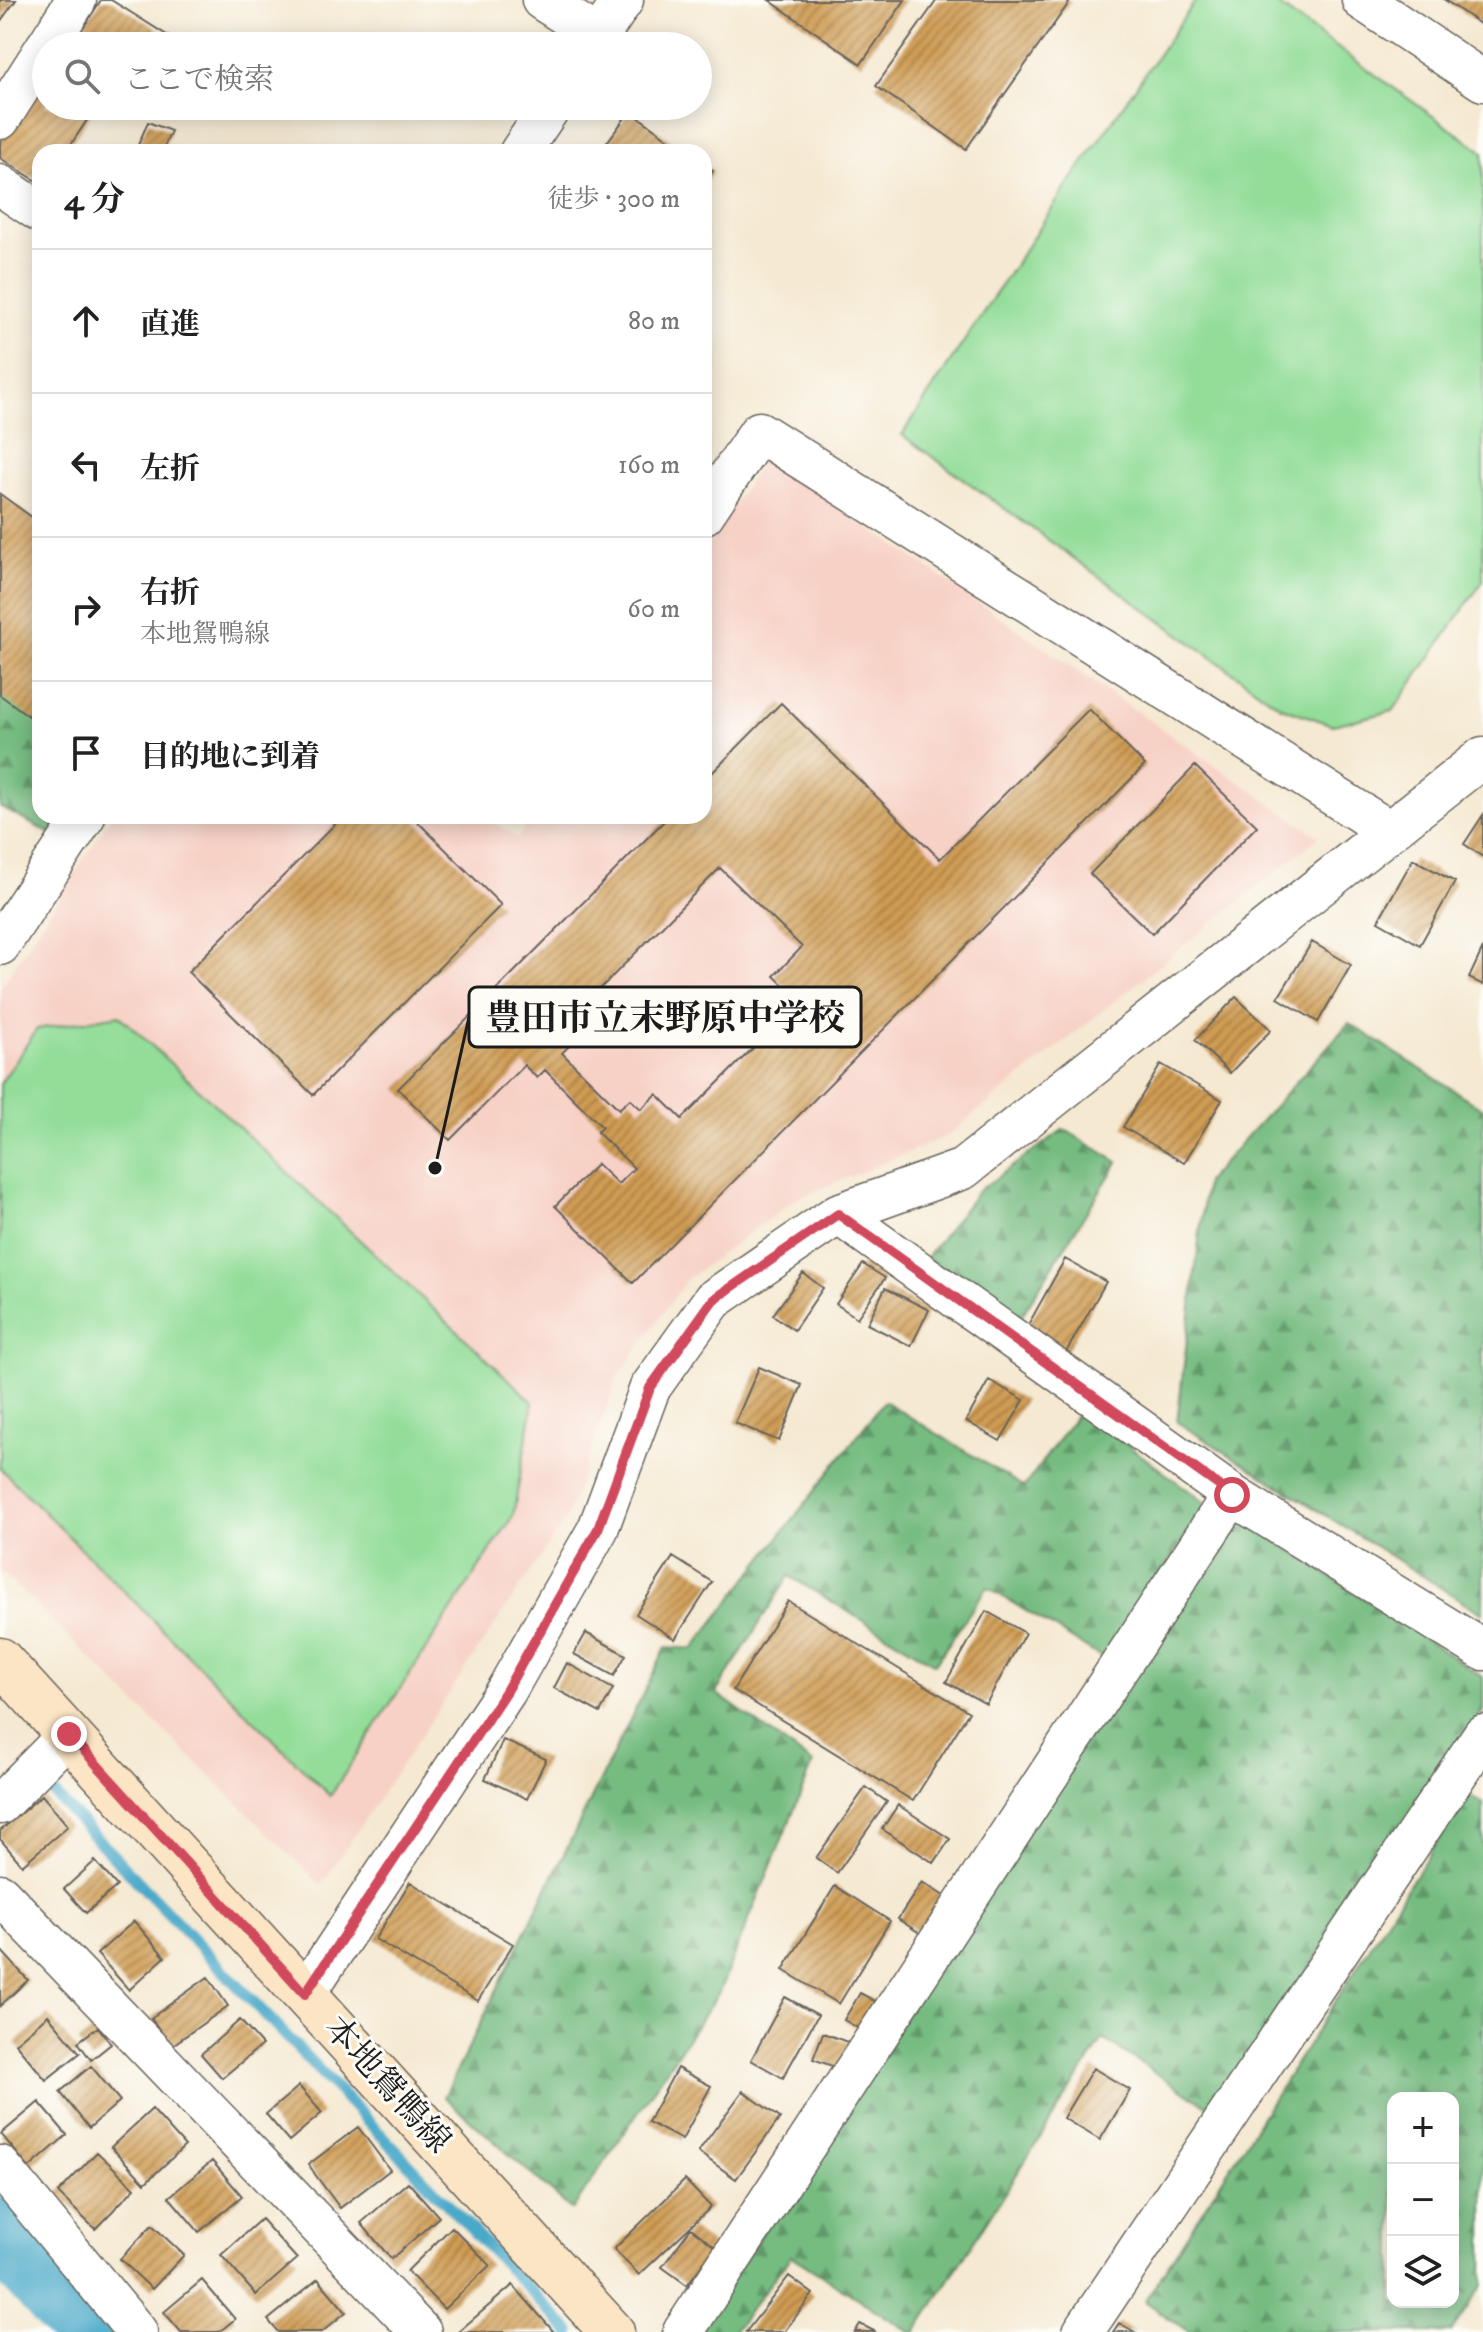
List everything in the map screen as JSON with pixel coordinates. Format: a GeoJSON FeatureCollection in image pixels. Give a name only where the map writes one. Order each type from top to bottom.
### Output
{"type":"FeatureCollection","features":[{"type":"Feature","properties":{"kind":"main road","name":"本地鴛鴨線"},"geometry":{"type":"LineString","coordinates":[[0,1660],[606,2330]]}},
{"type":"Feature","properties":{"kind":"street"},"geometry":{"type":"LineString","coordinates":[[56,32],[76,0]]}},
{"type":"Feature","properties":{"kind":"street"},"geometry":{"type":"LineString","coordinates":[[542,0],[583,32]]}},
{"type":"Feature","properties":{"kind":"street"},"geometry":{"type":"LineString","coordinates":[[601,32],[623,0]]}},
{"type":"Feature","properties":{"kind":"street"},"geometry":{"type":"LineString","coordinates":[[1362,0],[1483,81]]}},
{"type":"Feature","properties":{"kind":"street"},"geometry":{"type":"LineString","coordinates":[[0,119],[32,69]]}},
{"type":"Feature","properties":{"kind":"street"},"geometry":{"type":"LineString","coordinates":[[525,144],[542,120]]}},
{"type":"Feature","properties":{"kind":"street"},"geometry":{"type":"LineString","coordinates":[[0,185],[32,207]]}},
{"type":"Feature","properties":{"kind":"street"},"geometry":{"type":"LineString","coordinates":[[712,502],[759,432],[1388,830]]}},
{"type":"Feature","properties":{"kind":"street"},"geometry":{"type":"LineString","coordinates":[[305,1994],[514,1677],[598,1529],[650,1388],[713,1300],[838,1214],[963,1169],[1483,757]]}},
{"type":"Feature","properties":{"kind":"street"},"geometry":{"type":"LineString","coordinates":[[0,945],[80,824]]}},
{"type":"Feature","properties":{"kind":"street"},"geometry":{"type":"LineString","coordinates":[[838,1214],[1232,1495],[1483,1650]]}},
{"type":"Feature","properties":{"kind":"street"},"geometry":{"type":"LineString","coordinates":[[683,2332],[1232,1495]]}},
{"type":"Feature","properties":{"kind":"street"},"geometry":{"type":"LineString","coordinates":[[0,1804],[69,1734]]}},
{"type":"Feature","properties":{"kind":"street"},"geometry":{"type":"LineString","coordinates":[[1083,2332],[1483,1735]]}},
{"type":"Feature","properties":{"kind":"street"},"geometry":{"type":"LineString","coordinates":[[0,1894],[421,2332]]}},
{"type":"Feature","properties":{"kind":"street"},"geometry":{"type":"LineString","coordinates":[[0,2166],[137,2332]]}},
{"type":"Feature","properties":{"kind":"shaded area"},"geometry":{"type":"Polygon","coordinates":[[[765,456],[1319,837],[947,1136],[794,1200],[687,1279],[618,1377],[567,1517],[321,1885],[0,1570],[0,988],[107,824],[496,824],[518,838],[527,824],[712,824],[712,538],[765,456]]]}},
{"type":"Feature","properties":{"kind":"green space"},"geometry":{"type":"Polygon","coordinates":[[[1196,0],[1271,0],[1483,152],[1483,581],[1393,711],[1333,725],[1281,707],[902,435],[1063,192],[1196,0]]]}},
{"type":"Feature","properties":{"kind":"green space"},"geometry":{"type":"Polygon","coordinates":[[[0,694],[32,712],[32,824],[0,807],[0,694]]]}},
{"type":"Feature","properties":{"kind":"green space"},"geometry":{"type":"Polygon","coordinates":[[[32,824],[55,824],[51,834],[32,824]]]}},
{"type":"Feature","properties":{"kind":"green space"},"geometry":{"type":"Polygon","coordinates":[[[119,1015],[533,1402],[513,1516],[330,1796],[0,1468],[0,1084],[37,1029],[119,1015]]]}},
{"type":"Feature","properties":{"kind":"green space"},"geometry":{"type":"Polygon","coordinates":[[[1349,1023],[1483,1109],[1483,1614],[1177,1422],[1206,1182],[1349,1023]]]}},
{"type":"Feature","properties":{"kind":"green space"},"geometry":{"type":"Polygon","coordinates":[[[1064,1129],[1118,1162],[1020,1318],[926,1258],[977,1192],[1064,1129]]]}},
{"type":"Feature","properties":{"kind":"green space"},"geometry":{"type":"Polygon","coordinates":[[[884,1401],[1024,1487],[1080,1410],[1207,1504],[1104,1659],[987,1587],[935,1664],[789,1576],[716,1693],[813,1764],[719,1992],[572,2210],[444,2097],[666,1647],[693,1649],[884,1401]]]}},
{"type":"Feature","properties":{"kind":"green space"},"geometry":{"type":"Polygon","coordinates":[[[1234,1513],[1483,1677],[1483,1711],[1213,2110],[1103,2039],[916,2332],[910,2332],[791,2256],[733,2332],[697,2332],[1234,1513]]]}},
{"type":"Feature","properties":{"kind":"green space"},"geometry":{"type":"Polygon","coordinates":[[[1467,1794],[1483,1803],[1483,2285],[1452,2332],[1189,2332],[1145,2301],[1467,1794]]]}},
{"type":"Feature","properties":{"kind":"building"},"geometry":{"type":"Polygon","coordinates":[[[0,0],[16,0],[0,22],[0,0]]]}},
{"type":"Feature","properties":{"kind":"building"},"geometry":{"type":"Polygon","coordinates":[[[101,0],[111,0],[162,32],[80,32],[101,0]]]}},
{"type":"Feature","properties":{"kind":"building"},"geometry":{"type":"Polygon","coordinates":[[[769,0],[905,0],[861,64],[769,0]]]}},
{"type":"Feature","properties":{"kind":"building"},"geometry":{"type":"Polygon","coordinates":[[[937,0],[1071,0],[966,149],[876,86],[937,0]]]}},
{"type":"Feature","properties":{"kind":"building"},"geometry":{"type":"Polygon","coordinates":[[[1445,0],[1483,0],[1483,26],[1445,0]]]}},
{"type":"Feature","properties":{"kind":"building"},"geometry":{"type":"Polygon","coordinates":[[[32,89],[32,120],[87,120],[71,144],[32,144],[32,178],[0,158],[0,139],[32,89]]]}},
{"type":"Feature","properties":{"kind":"building"},"geometry":{"type":"Polygon","coordinates":[[[623,120],[643,120],[676,144],[606,144],[623,120]]]}},
{"type":"Feature","properties":{"kind":"building"},"geometry":{"type":"Polygon","coordinates":[[[148,122],[171,131],[165,144],[138,144],[148,122]]]}},
{"type":"Feature","properties":{"kind":"building"},"geometry":{"type":"Polygon","coordinates":[[[0,494],[32,517],[32,718],[0,695],[0,494]]]}},
{"type":"Feature","properties":{"kind":"building"},"geometry":{"type":"Polygon","coordinates":[[[781,703],[940,859],[1089,709],[1145,765],[633,1283],[555,1206],[597,1164],[618,1184],[634,1168],[597,1132],[602,1127],[545,1070],[537,1078],[524,1065],[450,1140],[398,1089],[661,824],[712,824],[712,773],[781,703]],[[720,868],[559,1030],[572,1043],[562,1053],[619,1109],[630,1099],[641,1109],[657,1094],[682,1119],[800,1001],[774,976],[802,947],[720,868]]]}},
{"type":"Feature","properties":{"kind":"building"},"geometry":{"type":"Polygon","coordinates":[[[1195,766],[1257,826],[1152,934],[1090,874],[1195,766]]]}},
{"type":"Feature","properties":{"kind":"building"},"geometry":{"type":"Polygon","coordinates":[[[1483,815],[1483,857],[1464,844],[1483,815]]]}},
{"type":"Feature","properties":{"kind":"building"},"geometry":{"type":"Polygon","coordinates":[[[335,824],[420,824],[501,905],[313,1095],[188,972],[335,824]]]}},
{"type":"Feature","properties":{"kind":"building"},"geometry":{"type":"Polygon","coordinates":[[[1413,859],[1455,882],[1420,945],[1378,921],[1413,859]]]}},
{"type":"Feature","properties":{"kind":"building"},"geometry":{"type":"Polygon","coordinates":[[[1312,942],[1351,965],[1318,1022],[1278,998],[1312,942]]]}},
{"type":"Feature","properties":{"kind":"building"},"geometry":{"type":"Polygon","coordinates":[[[1483,948],[1483,985],[1469,978],[1483,948]]]}},
{"type":"Feature","properties":{"kind":"building"},"geometry":{"type":"Polygon","coordinates":[[[1236,997],[1271,1030],[1230,1073],[1195,1040],[1236,997]]]}},
{"type":"Feature","properties":{"kind":"building"},"geometry":{"type":"Polygon","coordinates":[[[1161,1064],[1222,1100],[1184,1163],[1123,1127],[1161,1064]]]}},
{"type":"Feature","properties":{"kind":"building"},"geometry":{"type":"Polygon","coordinates":[[[1065,1259],[1106,1282],[1065,1354],[1024,1332],[1065,1259]]]}},
{"type":"Feature","properties":{"kind":"building"},"geometry":{"type":"Polygon","coordinates":[[[863,1264],[885,1278],[857,1318],[836,1304],[863,1264]]]}},
{"type":"Feature","properties":{"kind":"building"},"geometry":{"type":"Polygon","coordinates":[[[803,1273],[823,1288],[794,1330],[773,1315],[803,1273]]]}},
{"type":"Feature","properties":{"kind":"building"},"geometry":{"type":"Polygon","coordinates":[[[885,1288],[929,1310],[911,1346],[867,1324],[885,1288]]]}},
{"type":"Feature","properties":{"kind":"building"},"geometry":{"type":"Polygon","coordinates":[[[759,1367],[802,1385],[779,1441],[735,1423],[759,1367]]]}},
{"type":"Feature","properties":{"kind":"building"},"geometry":{"type":"Polygon","coordinates":[[[989,1380],[1024,1400],[1000,1441],[966,1421],[989,1380]]]}},
{"type":"Feature","properties":{"kind":"building"},"geometry":{"type":"Polygon","coordinates":[[[673,1557],[712,1582],[675,1639],[636,1614],[673,1557]]]}},
{"type":"Feature","properties":{"kind":"building"},"geometry":{"type":"Polygon","coordinates":[[[788,1601],[969,1712],[913,1801],[733,1690],[788,1601]]]}},
{"type":"Feature","properties":{"kind":"building"},"geometry":{"type":"Polygon","coordinates":[[[986,1611],[1025,1633],[986,1704],[946,1682],[986,1611]]]}},
{"type":"Feature","properties":{"kind":"building"},"geometry":{"type":"Polygon","coordinates":[[[586,1633],[626,1655],[614,1676],[574,1654],[586,1633]]]}},
{"type":"Feature","properties":{"kind":"building"},"geometry":{"type":"Polygon","coordinates":[[[567,1663],[613,1689],[600,1713],[554,1688],[567,1663]]]}},
{"type":"Feature","properties":{"kind":"building"},"geometry":{"type":"Polygon","coordinates":[[[503,1740],[546,1759],[527,1799],[485,1779],[503,1740]]]}},
{"type":"Feature","properties":{"kind":"building"},"geometry":{"type":"Polygon","coordinates":[[[866,1787],[887,1802],[837,1873],[816,1858],[866,1787]]]}},
{"type":"Feature","properties":{"kind":"building"},"geometry":{"type":"Polygon","coordinates":[[[42,1795],[68,1826],[22,1865],[0,1839],[0,1831],[42,1795]]]}},
{"type":"Feature","properties":{"kind":"building"},"geometry":{"type":"Polygon","coordinates":[[[898,1805],[950,1839],[934,1863],[882,1829],[898,1805]]]}},
{"type":"Feature","properties":{"kind":"building"},"geometry":{"type":"Polygon","coordinates":[[[95,1861],[117,1886],[86,1913],[64,1889],[95,1861]]]}},
{"type":"Feature","properties":{"kind":"building"},"geometry":{"type":"Polygon","coordinates":[[[410,1882],[513,1944],[478,2001],[375,1939],[410,1882]]]}},
{"type":"Feature","properties":{"kind":"building"},"geometry":{"type":"Polygon","coordinates":[[[922,1882],[947,1898],[923,1935],[898,1919],[922,1882]]]}},
{"type":"Feature","properties":{"kind":"building"},"geometry":{"type":"Polygon","coordinates":[[[835,1886],[890,1921],[839,2004],[783,1970],[835,1886]]]}},
{"type":"Feature","properties":{"kind":"building"},"geometry":{"type":"Polygon","coordinates":[[[134,1921],[165,1957],[129,1990],[97,1954],[134,1921]]]}},
{"type":"Feature","properties":{"kind":"building"},"geometry":{"type":"Polygon","coordinates":[[[0,1949],[28,1980],[0,2006],[0,1949]]]}},
{"type":"Feature","properties":{"kind":"building"},"geometry":{"type":"Polygon","coordinates":[[[208,1977],[228,2006],[171,2046],[151,2018],[208,1977]]]}},
{"type":"Feature","properties":{"kind":"building"},"geometry":{"type":"Polygon","coordinates":[[[860,1993],[884,2006],[868,2034],[844,2020],[860,1993]]]}},
{"type":"Feature","properties":{"kind":"building"},"geometry":{"type":"Polygon","coordinates":[[[785,1997],[818,2015],[783,2078],[751,2060],[785,1997]]]}},
{"type":"Feature","properties":{"kind":"building"},"geometry":{"type":"Polygon","coordinates":[[[48,2015],[80,2053],[46,2080],[15,2043],[48,2015]]]}},
{"type":"Feature","properties":{"kind":"building"},"geometry":{"type":"Polygon","coordinates":[[[240,2020],[262,2045],[222,2078],[201,2054],[240,2020]]]}},
{"type":"Feature","properties":{"kind":"building"},"geometry":{"type":"Polygon","coordinates":[[[98,2027],[111,2044],[91,2060],[78,2042],[98,2027]]]}},
{"type":"Feature","properties":{"kind":"building"},"geometry":{"type":"Polygon","coordinates":[[[823,2033],[853,2044],[843,2070],[813,2059],[823,2033]]]}},
{"type":"Feature","properties":{"kind":"building"},"geometry":{"type":"Polygon","coordinates":[[[91,2066],[120,2101],[89,2128],[60,2092],[91,2066]]]}},
{"type":"Feature","properties":{"kind":"building"},"geometry":{"type":"Polygon","coordinates":[[[677,2068],[711,2086],[682,2140],[648,2122],[677,2068]]]}},
{"type":"Feature","properties":{"kind":"building"},"geometry":{"type":"Polygon","coordinates":[[[1093,2068],[1130,2090],[1100,2140],[1063,2118],[1093,2068]]]}},
{"type":"Feature","properties":{"kind":"building"},"geometry":{"type":"Polygon","coordinates":[[[299,2086],[322,2113],[289,2141],[266,2114],[299,2086]]]}},
{"type":"Feature","properties":{"kind":"building"},"geometry":{"type":"Polygon","coordinates":[[[743,2091],[780,2118],[736,2179],[698,2152],[743,2091]]]}},
{"type":"Feature","properties":{"kind":"building"},"geometry":{"type":"Polygon","coordinates":[[[39,2102],[67,2135],[29,2168],[1,2134],[39,2102]]]}},
{"type":"Feature","properties":{"kind":"building"},"geometry":{"type":"Polygon","coordinates":[[[152,2109],[185,2146],[145,2183],[111,2147],[152,2109]]]}},
{"type":"Feature","properties":{"kind":"building"},"geometry":{"type":"Polygon","coordinates":[[[358,2127],[390,2170],[340,2208],[308,2165],[358,2127]]]}},
{"type":"Feature","properties":{"kind":"building"},"geometry":{"type":"Polygon","coordinates":[[[97,2152],[135,2188],[95,2229],[58,2193],[97,2152]]]}},
{"type":"Feature","properties":{"kind":"building"},"geometry":{"type":"Polygon","coordinates":[[[212,2161],[242,2196],[199,2232],[169,2197],[212,2161]]]}},
{"type":"Feature","properties":{"kind":"building"},"geometry":{"type":"Polygon","coordinates":[[[685,2180],[711,2207],[639,2275],[614,2249],[685,2180]]]}},
{"type":"Feature","properties":{"kind":"building"},"geometry":{"type":"Polygon","coordinates":[[[408,2182],[439,2217],[391,2259],[361,2223],[408,2182]]]}},
{"type":"Feature","properties":{"kind":"building"},"geometry":{"type":"Polygon","coordinates":[[[261,2219],[297,2259],[256,2295],[221,2255],[261,2219]]]}},
{"type":"Feature","properties":{"kind":"building"},"geometry":{"type":"Polygon","coordinates":[[[152,2225],[184,2255],[152,2289],[120,2259],[152,2225]]]}},
{"type":"Feature","properties":{"kind":"building"},"geometry":{"type":"Polygon","coordinates":[[[452,2227],[490,2265],[444,2309],[407,2271],[452,2227]]]}},
{"type":"Feature","properties":{"kind":"building"},"geometry":{"type":"Polygon","coordinates":[[[691,2228],[715,2247],[687,2285],[662,2267],[691,2228]]]}},
{"type":"Feature","properties":{"kind":"building"},"geometry":{"type":"Polygon","coordinates":[[[789,2276],[813,2294],[784,2332],[746,2332],[789,2276]]]}},
{"type":"Feature","properties":{"kind":"building"},"geometry":{"type":"Polygon","coordinates":[[[318,2279],[346,2312],[322,2332],[278,2332],[268,2320],[318,2279]]]}},
{"type":"Feature","properties":{"kind":"building"},"geometry":{"type":"Polygon","coordinates":[[[202,2280],[235,2319],[219,2332],[181,2332],[164,2312],[202,2280]]]}},
{"type":"Feature","properties":{"kind":"building"},"geometry":{"type":"Polygon","coordinates":[[[513,2285],[554,2332],[458,2332],[513,2285]]]}},
{"type":"Feature","properties":{"kind":"building"},"geometry":{"type":"Polygon","coordinates":[[[1119,2323],[1135,2332],[1113,2332],[1119,2323]]]}},
{"type":"Feature","properties":{"kind":"building"},"geometry":{"type":"Polygon","coordinates":[[[860,2324],[876,2332],[855,2332],[860,2324]]]}},
{"type":"Feature","properties":{"kind":"waterway"},"geometry":{"type":"LineString","coordinates":[[54,1794],[570,2332]]}},
{"type":"Feature","properties":{"kind":"waterway"},"geometry":{"type":"LineString","coordinates":[[0,2232],[91,2332]]}},
{"type":"Feature","properties":{"kind":"place","name":"豊田市立末野原中学校"},"geometry":{"type":"Point","coordinates":[435,1168]}},
{"type":"Feature","properties":{"kind":"route"},"geometry":{"type":"LineString","coordinates":[[69,1734],[305,1994],[506,1691],[598,1529],[650,1388],[713,1300],[838,1214],[1232,1495]]}}]}
